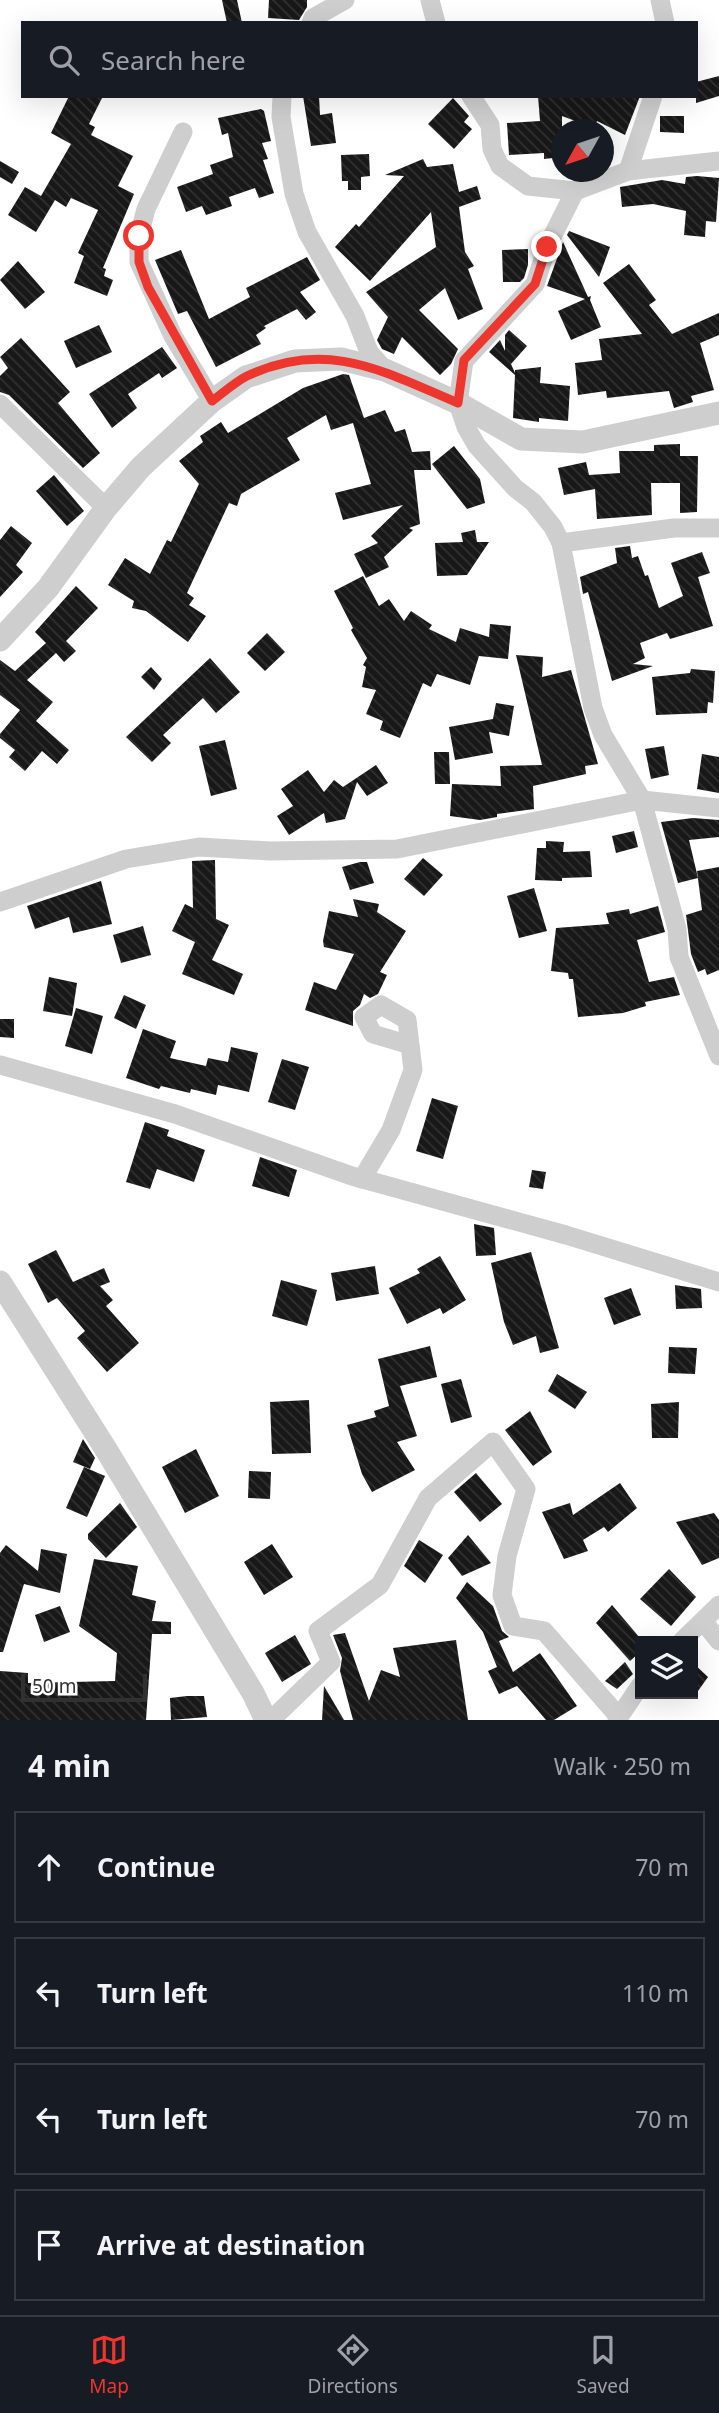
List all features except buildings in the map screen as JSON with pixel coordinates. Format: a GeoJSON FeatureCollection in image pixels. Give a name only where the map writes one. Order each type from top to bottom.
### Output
{"type":"FeatureCollection","features":[{"type":"Feature","properties":{"kind":"street"},"geometry":{"type":"LineString","coordinates":[[312,21],[345,0]]}},
{"type":"Feature","properties":{"kind":"street"},"geometry":{"type":"LineString","coordinates":[[430,0],[435,21]]}},
{"type":"Feature","properties":{"kind":"street"},"geometry":{"type":"LineString","coordinates":[[660,0],[665,21]]}},
{"type":"Feature","properties":{"kind":"street"},"geometry":{"type":"LineString","coordinates":[[282,98],[281,117],[294,194],[307,232],[355,316],[369,352],[385,370]]}},
{"type":"Feature","properties":{"kind":"street"},"geometry":{"type":"LineString","coordinates":[[472,98],[490,125],[492,149],[500,166],[528,186],[575,191],[628,171],[719,160]]}},
{"type":"Feature","properties":{"kind":"street"},"geometry":{"type":"LineString","coordinates":[[628,171],[652,98]]}},
{"type":"Feature","properties":{"kind":"street"},"geometry":{"type":"LineString","coordinates":[[183,132],[146,209],[139,236],[139,262],[173,336],[212,401]]}},
{"type":"Feature","properties":{"kind":"street"},"geometry":{"type":"LineString","coordinates":[[575,191],[547,247],[535,284],[464,360],[458,403],[466,428],[477,446],[515,488],[533,502],[553,527],[561,543],[593,708],[603,735],[642,800],[677,929],[679,957],[719,1056]]}},
{"type":"Feature","properties":{"kind":"street"},"geometry":{"type":"LineString","coordinates":[[0,640],[48,588],[106,508],[141,467],[212,401],[246,377],[295,361],[341,359],[385,370],[458,403],[521,439],[583,442],[719,413]]}},
{"type":"Feature","properties":{"kind":"street"},"geometry":{"type":"LineString","coordinates":[[0,404],[106,508]]}},
{"type":"Feature","properties":{"kind":"street"},"geometry":{"type":"LineString","coordinates":[[561,543],[674,528],[719,528]]}},
{"type":"Feature","properties":{"kind":"street"},"geometry":{"type":"LineString","coordinates":[[0,902],[126,859],[187,849],[397,849],[642,800],[719,808]]}},
{"type":"Feature","properties":{"kind":"street"},"geometry":{"type":"LineString","coordinates":[[362,1179],[391,1130],[414,1070],[410,1045]]}},
{"type":"Feature","properties":{"kind":"street"},"geometry":{"type":"LineString","coordinates":[[0,1065],[175,1114],[362,1179],[566,1235],[719,1282]]}},
{"type":"Feature","properties":{"kind":"street"},"geometry":{"type":"LineString","coordinates":[[699,1275],[719,1271]]}},
{"type":"Feature","properties":{"kind":"street"},"geometry":{"type":"LineString","coordinates":[[0,1282],[114,1462],[268,1720],[331,1662],[318,1631],[380,1585],[428,1498],[493,1442],[526,1489],[507,1556],[502,1595],[513,1626],[544,1631],[618,1718],[635,1693]]}},
{"type":"Feature","properties":{"kind":"street"},"geometry":{"type":"LineString","coordinates":[[687,1636],[719,1605]]}},
{"type":"Feature","properties":{"kind":"street"},"geometry":{"type":"LineString","coordinates":[[703,1621],[719,1641]]}},
{"type":"Feature","properties":{"kind":"route"},"geometry":{"type":"LineString","coordinates":[[139,236],[139,262],[148,287],[173,336],[212,401],[246,377],[295,361],[341,359],[385,370],[458,403],[464,360],[535,284],[547,247]]}}]}
